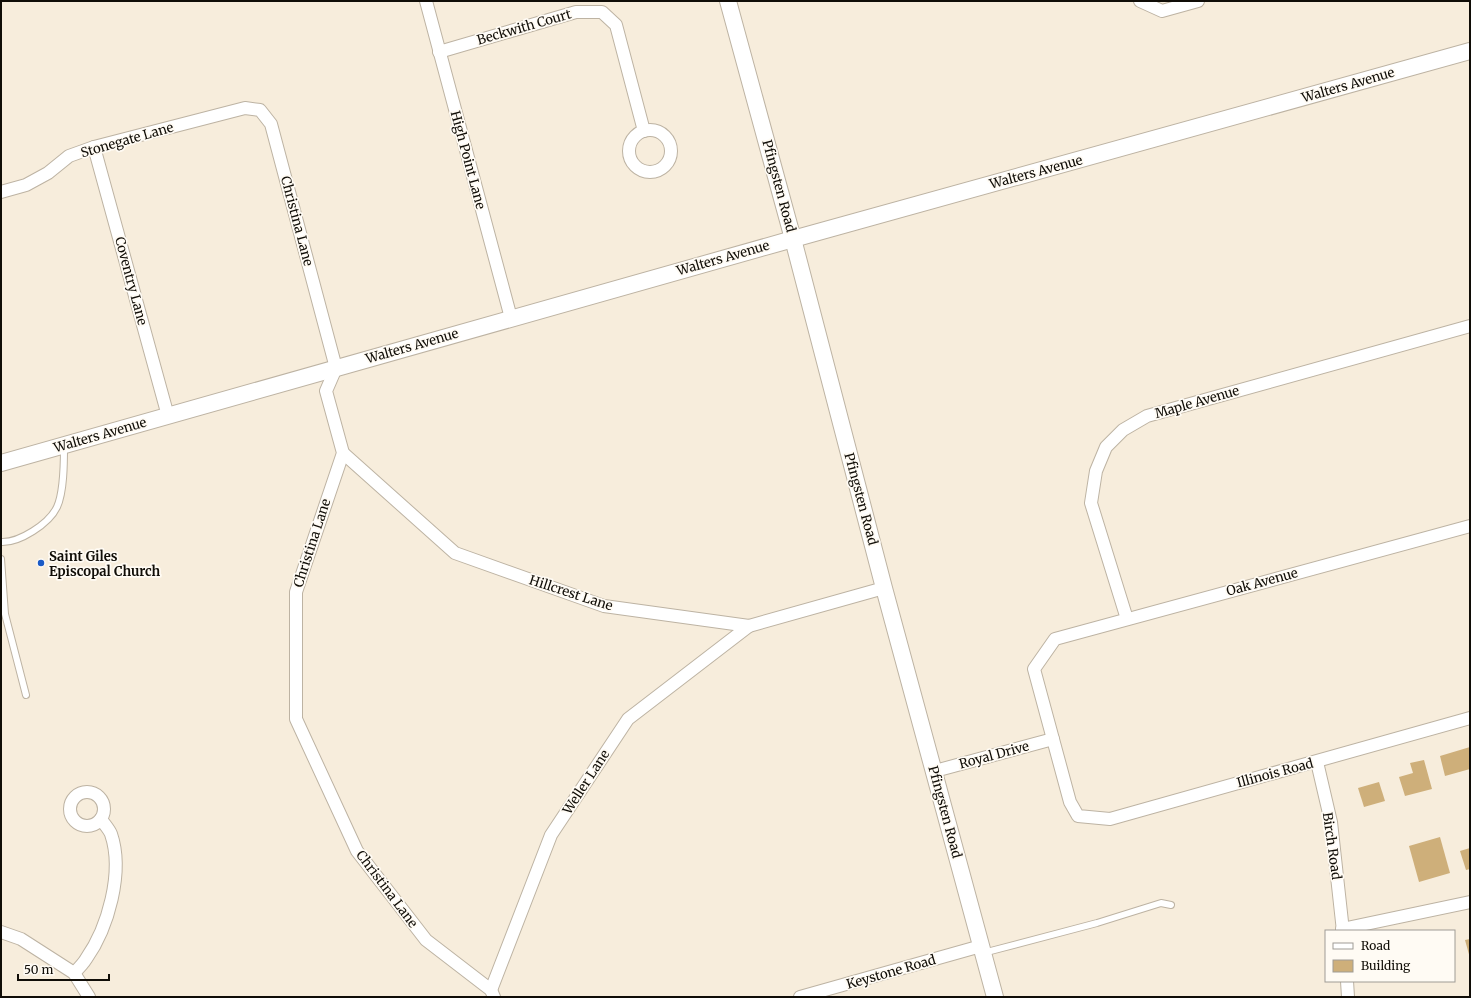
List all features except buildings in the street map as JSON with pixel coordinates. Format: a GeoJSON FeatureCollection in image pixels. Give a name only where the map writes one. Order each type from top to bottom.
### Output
{"type":"FeatureCollection","features":[{"type":"Feature","properties":{"kind":"main road","name":"Pfingsten Road"},"geometry":{"type":"LineString","coordinates":[[728,1],[793,239],[884,588],[935,771],[995,997]]}},
{"type":"Feature","properties":{"kind":"main road","name":"Walters Avenue"},"geometry":{"type":"LineString","coordinates":[[2,461],[168,416],[510,318],[1470,51]]}},
{"type":"Feature","properties":{"kind":"street","name":"High Point Lane"},"geometry":{"type":"LineString","coordinates":[[426,1],[510,318]]}},
{"type":"Feature","properties":{"kind":"street"},"geometry":{"type":"LineString","coordinates":[[1140,1],[1162,11],[1198,1]]}},
{"type":"Feature","properties":{"kind":"street","name":"Beckwith Court"},"geometry":{"type":"LineString","coordinates":[[439,52],[576,12],[602,12],[616,25],[644,131]]}},
{"type":"Feature","properties":{"kind":"street","name":"Stonegate Lane"},"geometry":{"type":"LineString","coordinates":[[1,192],[26,185],[48,173],[69,156],[94,147],[245,108],[260,110]]}},
{"type":"Feature","properties":{"kind":"street","name":"Christina Lane"},"geometry":{"type":"LineString","coordinates":[[260,110],[271,124],[336,368]]}},
{"type":"Feature","properties":{"kind":"street","name":"Coventry Lane"},"geometry":{"type":"LineString","coordinates":[[94,147],[168,416]]}},
{"type":"Feature","properties":{"kind":"street","name":"Maple Avenue"},"geometry":{"type":"LineString","coordinates":[[1127,619],[1091,503],[1096,471],[1106,447],[1123,430],[1147,416],[1470,326]]}},
{"type":"Feature","properties":{"kind":"street"},"geometry":{"type":"LineString","coordinates":[[336,368],[326,391],[343,453]]}},
{"type":"Feature","properties":{"kind":"street","name":"Christina Lane"},"geometry":{"type":"LineString","coordinates":[[343,453],[296,592],[296,719],[357,851],[426,940],[493,993]]}},
{"type":"Feature","properties":{"kind":"street","name":"Hillcrest Lane"},"geometry":{"type":"LineString","coordinates":[[343,453],[454,553],[604,606],[749,626],[884,588]]}},
{"type":"Feature","properties":{"kind":"street","name":"Oak Avenue"},"geometry":{"type":"LineString","coordinates":[[1053,739],[1034,669],[1055,639],[1470,526]]}},
{"type":"Feature","properties":{"kind":"street","name":"Weller Lane"},"geometry":{"type":"LineString","coordinates":[[493,993],[551,835],[628,719],[749,626]]}},
{"type":"Feature","properties":{"kind":"street","name":"Illinois Road"},"geometry":{"type":"LineString","coordinates":[[1053,739],[1070,802],[1078,816],[1110,819],[1470,718]]}},
{"type":"Feature","properties":{"kind":"street","name":"Royal Drive"},"geometry":{"type":"LineString","coordinates":[[935,771],[1053,739]]}},
{"type":"Feature","properties":{"kind":"street","name":"Birch Road"},"geometry":{"type":"LineString","coordinates":[[1316,762],[1331,822],[1342,930]]}},
{"type":"Feature","properties":{"kind":"street"},"geometry":{"type":"LineString","coordinates":[[74,973],[86,959],[104,926],[114,892],[116,856],[110,833],[101,819]]}},
{"type":"Feature","properties":{"kind":"street"},"geometry":{"type":"LineString","coordinates":[[1342,930],[1470,902]]}},
{"type":"Feature","properties":{"kind":"street"},"geometry":{"type":"LineString","coordinates":[[1,932],[21,939],[74,973],[89,997]]}},
{"type":"Feature","properties":{"kind":"street","name":"Keystone Road"},"geometry":{"type":"LineString","coordinates":[[800,997],[982,950]]}},
{"type":"Feature","properties":{"kind":"street"},"geometry":{"type":"LineString","coordinates":[[1347,982],[1348,997]]}},
{"type":"Feature","properties":{"kind":"lane"},"geometry":{"type":"LineString","coordinates":[[1,542],[7,542],[29,534],[45,522],[57,508],[64,466],[64,445]]}},
{"type":"Feature","properties":{"kind":"lane"},"geometry":{"type":"LineString","coordinates":[[1,559],[3,614],[26,694]]}},
{"type":"Feature","properties":{"kind":"lane"},"geometry":{"type":"LineString","coordinates":[[982,950],[1097,923],[1161,904],[1170,905]]}},
{"type":"Feature","properties":{"kind":"place","name":"Saint Giles Episcopal Church"},"geometry":{"type":"Point","coordinates":[41,563]}}]}
